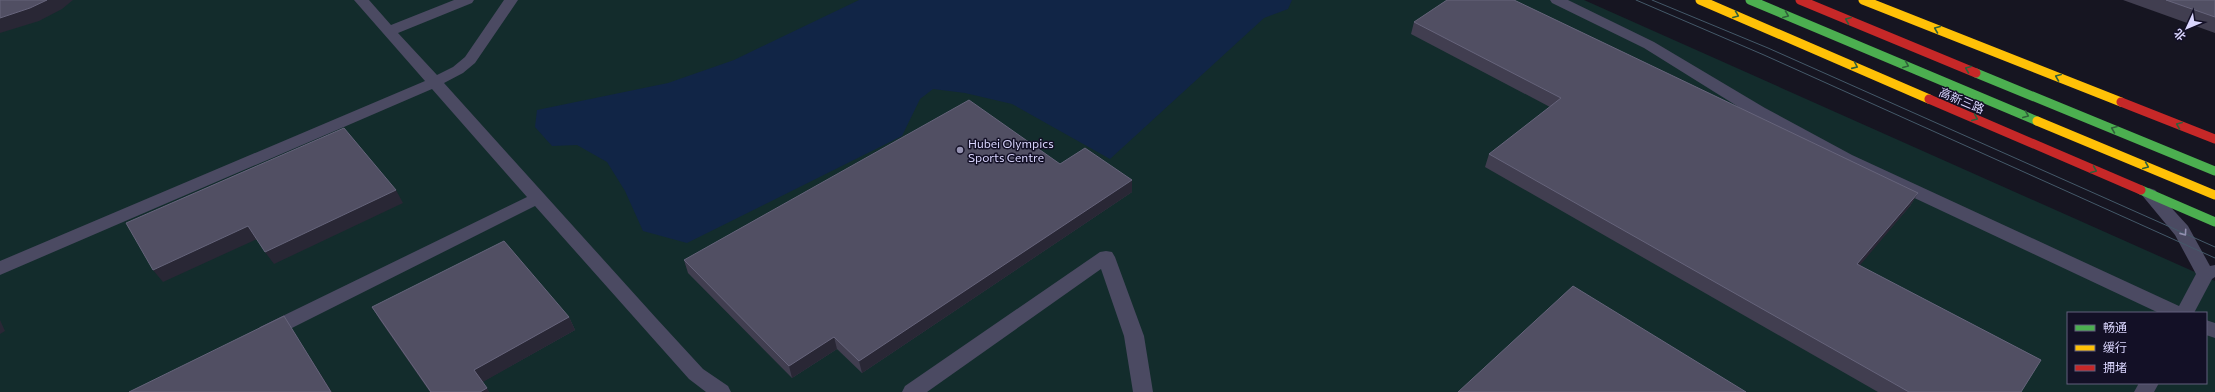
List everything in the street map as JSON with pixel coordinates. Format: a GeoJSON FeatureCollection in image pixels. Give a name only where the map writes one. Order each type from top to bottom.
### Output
{"type":"FeatureCollection","features":[{"type":"Feature","properties":{"kind":"main road","name":"高新三路"},"geometry":{"type":"LineString","coordinates":[[1700,0],[2215,222]]}},
{"type":"Feature","properties":{"kind":"main road","name":"高新三路"},"geometry":{"type":"LineString","coordinates":[[1750,0],[2215,195]]}},
{"type":"Feature","properties":{"kind":"main road"},"geometry":{"type":"LineString","coordinates":[[1800,0],[2215,171]]}},
{"type":"Feature","properties":{"kind":"main road"},"geometry":{"type":"LineString","coordinates":[[1863,0],[2215,139]]}},
{"type":"Feature","properties":{"kind":"street"},"geometry":{"type":"LineString","coordinates":[[361,0],[696,374],[721,392]]}},
{"type":"Feature","properties":{"kind":"street"},"geometry":{"type":"LineString","coordinates":[[389,31],[467,0]]}},
{"type":"Feature","properties":{"kind":"street"},"geometry":{"type":"LineString","coordinates":[[0,268],[435,82],[458,70],[470,60],[511,0]]}},
{"type":"Feature","properties":{"kind":"street"},"geometry":{"type":"LineString","coordinates":[[1557,0],[1650,45],[1759,112],[1846,159],[2174,312]]}},
{"type":"Feature","properties":{"kind":"street"},"geometry":{"type":"LineString","coordinates":[[2149,194],[2169,213],[2210,272],[2186,312]]}},
{"type":"Feature","properties":{"kind":"street"},"geometry":{"type":"LineString","coordinates":[[252,339],[538,198]]}},
{"type":"Feature","properties":{"kind":"street"},"geometry":{"type":"LineString","coordinates":[[912,392],[1106,257],[1134,336],[1143,392]]}},
{"type":"Feature","properties":{"kind":"green space","name":"Hubei Olympics Sports Centre"},"geometry":{"type":"Polygon","coordinates":[[[0,0],[1584,0],[2215,281],[2215,392],[0,392],[0,0]]]}},
{"type":"Feature","properties":{"kind":"water"},"geometry":{"type":"Polygon","coordinates":[[[859,0],[1292,0],[1288,9],[1264,18],[1110,159],[1012,104],[965,93],[933,89],[920,99],[902,136],[687,243],[643,231],[625,191],[607,162],[577,145],[552,146],[535,127],[537,110],[668,83],[734,60],[859,0]]]}},
{"type":"Feature","properties":{"kind":"building"},"geometry":{"type":"Polygon","coordinates":[[[0,0],[47,0],[30,8],[0,18],[0,0]]]}},
{"type":"Feature","properties":{"kind":"building"},"geometry":{"type":"Polygon","coordinates":[[[1447,0],[1514,0],[1918,193],[1857,264],[2041,360],[2021,392],[1909,392],[1489,154],[1561,98],[1414,22],[1447,0]]]}},
{"type":"Feature","properties":{"kind":"building"},"geometry":{"type":"Polygon","coordinates":[[[2166,0],[2215,0],[2215,17],[2166,0]]]}},
{"type":"Feature","properties":{"kind":"building"},"geometry":{"type":"Polygon","coordinates":[[[969,100],[1060,164],[1085,148],[1132,180],[859,361],[834,337],[789,366],[684,260],[969,100]]]}},
{"type":"Feature","properties":{"kind":"building"},"geometry":{"type":"Polygon","coordinates":[[[344,128],[396,190],[265,252],[248,226],[153,270],[126,223],[344,128]]]}},
{"type":"Feature","properties":{"kind":"building"},"geometry":{"type":"Polygon","coordinates":[[[504,241],[569,317],[474,370],[487,388],[480,392],[431,392],[372,307],[504,241]]]}},
{"type":"Feature","properties":{"kind":"building"},"geometry":{"type":"Polygon","coordinates":[[[1573,286],[1746,392],[1458,392],[1573,286]]]}},
{"type":"Feature","properties":{"kind":"building"},"geometry":{"type":"Polygon","coordinates":[[[284,316],[331,392],[129,392],[284,316]]]}},
{"type":"Feature","properties":{"kind":"tram line"},"geometry":{"type":"LineString","coordinates":[[1636,0],[1764,55],[2215,258]]}},
{"type":"Feature","properties":{"kind":"tram line"},"geometry":{"type":"LineString","coordinates":[[1652,0],[1768,48],[2215,247]]}},
{"type":"Feature","properties":{"kind":"traffic: fast"},"geometry":{"type":"LineString","coordinates":[[1750,0],[2037,121]]}},
{"type":"Feature","properties":{"kind":"traffic: fast"},"geometry":{"type":"LineString","coordinates":[[1976,73],[2215,171]]}},
{"type":"Feature","properties":{"kind":"traffic: fast"},"geometry":{"type":"LineString","coordinates":[[2141,190],[2215,222]]}},
{"type":"Feature","properties":{"kind":"traffic: slow"},"geometry":{"type":"LineString","coordinates":[[1700,0],[1929,99]]}},
{"type":"Feature","properties":{"kind":"traffic: slow"},"geometry":{"type":"LineString","coordinates":[[1863,0],[2121,102]]}},
{"type":"Feature","properties":{"kind":"traffic: slow"},"geometry":{"type":"LineString","coordinates":[[2037,121],[2215,195]]}},
{"type":"Feature","properties":{"kind":"traffic: jam"},"geometry":{"type":"LineString","coordinates":[[1800,0],[1976,73]]}},
{"type":"Feature","properties":{"kind":"traffic: jam"},"geometry":{"type":"LineString","coordinates":[[1929,99],[2141,190]]}},
{"type":"Feature","properties":{"kind":"traffic: jam"},"geometry":{"type":"LineString","coordinates":[[2121,102],[2215,139]]}},
{"type":"Feature","properties":{"kind":"place","name":"Hubei Olympics Sports Centre"},"geometry":{"type":"Point","coordinates":[960,150]}}]}
